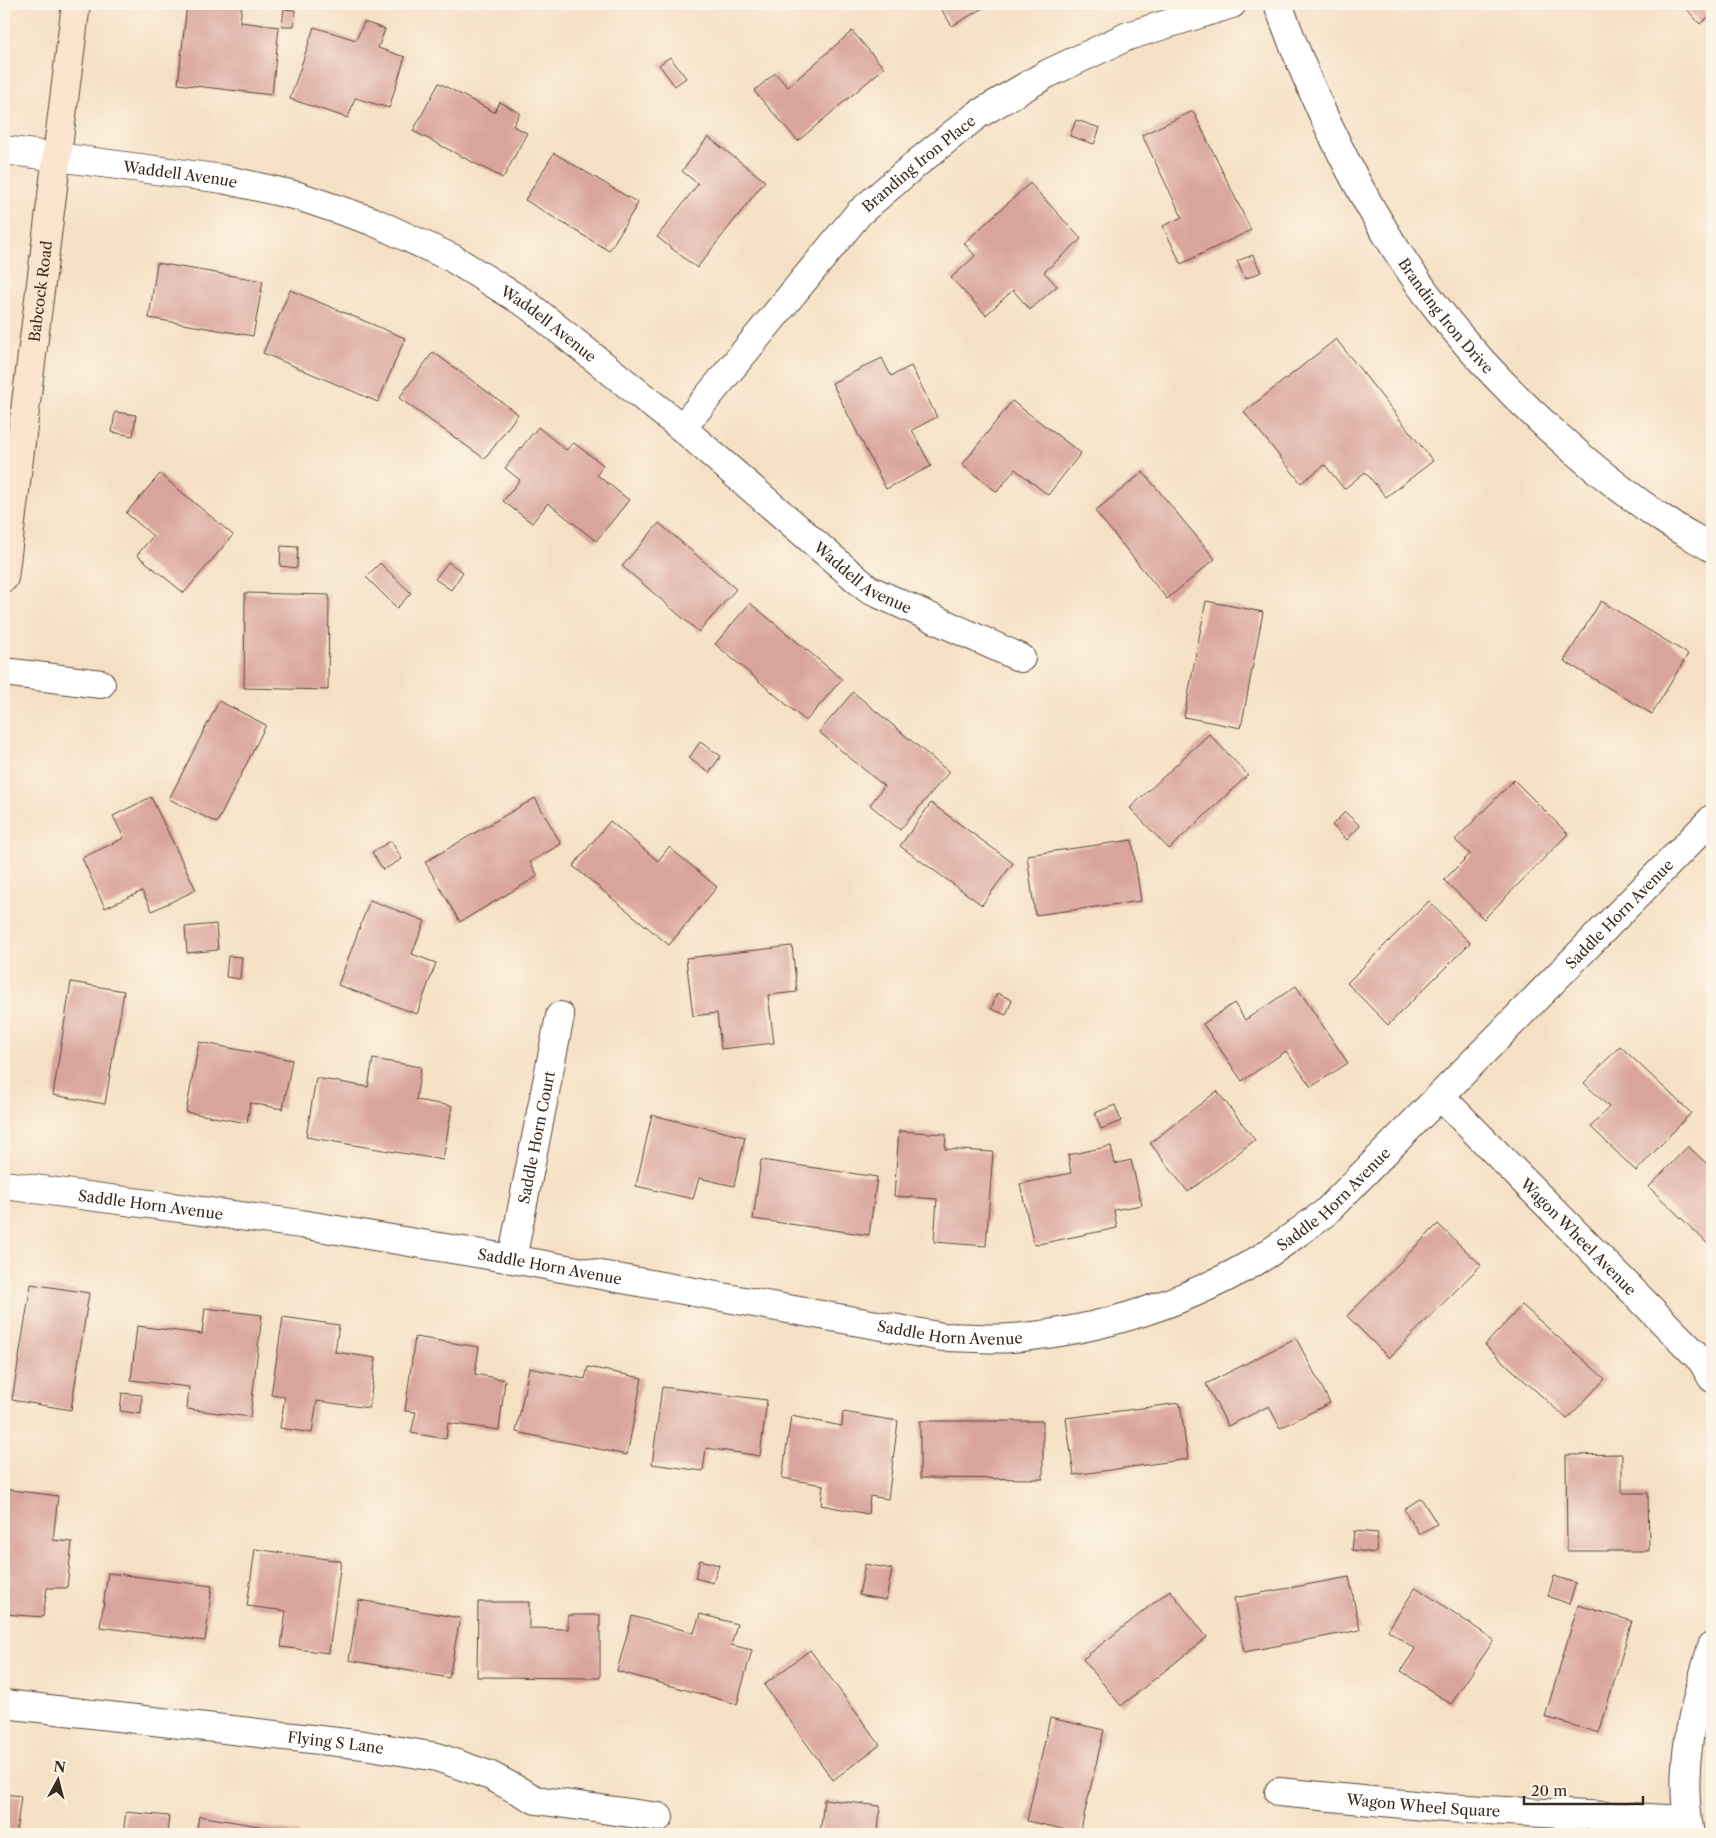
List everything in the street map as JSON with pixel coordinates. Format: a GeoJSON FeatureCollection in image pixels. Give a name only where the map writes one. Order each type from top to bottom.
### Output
{"type":"FeatureCollection","features":[{"type":"Feature","properties":{"kind":"street","name":"Babcock Road"},"geometry":{"type":"LineString","coordinates":[[4,578],[76,4]]}},
{"type":"Feature","properties":{"kind":"street","name":"Branding Iron Place"},"geometry":{"type":"LineString","coordinates":[[682,428],[859,214],[917,163],[977,115],[1047,74],[1128,36],[1232,4]]}},
{"type":"Feature","properties":{"kind":"street","name":"Branding Iron Drive"},"geometry":{"type":"LineString","coordinates":[[1278,4],[1302,69],[1346,161],[1393,244],[1448,322],[1517,398],[1596,467],[1660,517],[1712,548]]}},
{"type":"Feature","properties":{"kind":"street","name":"Waddell Avenue"},"geometry":{"type":"LineString","coordinates":[[4,150],[222,179],[298,196],[372,221],[452,258],[528,305],[682,428],[868,588],[1021,658]]}},
{"type":"Feature","properties":{"kind":"street"},"geometry":{"type":"LineString","coordinates":[[4,672],[101,684]]}},
{"type":"Feature","properties":{"kind":"street","name":"Saddle Horn Avenue"},"geometry":{"type":"LineString","coordinates":[[4,1185],[301,1224],[512,1259],[943,1337],[1010,1338],[1072,1330],[1145,1311],[1206,1287],[1266,1255],[1325,1213],[1712,819]]}},
{"type":"Feature","properties":{"kind":"street","name":"Saddle Horn Court"},"geometry":{"type":"LineString","coordinates":[[512,1259],[560,1016]]}},
{"type":"Feature","properties":{"kind":"street","name":"Wagon Wheel Avenue"},"geometry":{"type":"LineString","coordinates":[[1441,1097],[1702,1361],[1712,1378]]}},
{"type":"Feature","properties":{"kind":"street"},"geometry":{"type":"LineString","coordinates":[[1688,1827],[1685,1762],[1691,1718],[1712,1646]]}},
{"type":"Feature","properties":{"kind":"street","name":"Flying S Lane"},"geometry":{"type":"LineString","coordinates":[[4,1704],[364,1745],[437,1757],[491,1776],[536,1800],[659,1817]]}},
{"type":"Feature","properties":{"kind":"street","name":"Wagon Wheel Square"},"geometry":{"type":"LineString","coordinates":[[1279,1792],[1445,1808],[1688,1827]]}},
{"type":"Feature","properties":{"kind":"building"},"geometry":{"type":"Polygon","coordinates":[[[187,4],[242,4],[240,22],[279,27],[272,95],[178,84],[187,4]]]}},
{"type":"Feature","properties":{"kind":"building"},"geometry":{"type":"Polygon","coordinates":[[[938,4],[990,4],[952,26],[938,4]]]}},
{"type":"Feature","properties":{"kind":"building"},"geometry":{"type":"Polygon","coordinates":[[[1682,4],[1712,4],[1712,14],[1700,24],[1682,4]]]}},
{"type":"Feature","properties":{"kind":"building"},"geometry":{"type":"Polygon","coordinates":[[[284,9],[295,10],[294,26],[282,26],[284,9]]]}},
{"type":"Feature","properties":{"kind":"building"},"geometry":{"type":"Polygon","coordinates":[[[364,22],[385,29],[378,48],[405,57],[389,108],[355,98],[348,118],[290,99],[314,27],[356,40],[364,22]]]}},
{"type":"Feature","properties":{"kind":"building"},"geometry":{"type":"Polygon","coordinates":[[[852,31],[884,68],[798,141],[754,91],[775,73],[788,87],[852,31]]]}},
{"type":"Feature","properties":{"kind":"building"},"geometry":{"type":"Polygon","coordinates":[[[670,57],[686,78],[675,86],[659,65],[670,57]]]}},
{"type":"Feature","properties":{"kind":"building"},"geometry":{"type":"Polygon","coordinates":[[[439,83],[494,112],[500,102],[520,113],[513,126],[527,133],[503,178],[413,131],[439,83]]]}},
{"type":"Feature","properties":{"kind":"building"},"geometry":{"type":"Polygon","coordinates":[[[1193,111],[1251,230],[1181,264],[1163,226],[1182,217],[1142,135],[1193,111]]]}},
{"type":"Feature","properties":{"kind":"building"},"geometry":{"type":"Polygon","coordinates":[[[1076,120],[1100,128],[1094,144],[1070,136],[1076,120]]]}},
{"type":"Feature","properties":{"kind":"building"},"geometry":{"type":"Polygon","coordinates":[[[708,137],[765,181],[697,268],[657,237],[698,184],[682,171],[708,137]]]}},
{"type":"Feature","properties":{"kind":"building"},"geometry":{"type":"Polygon","coordinates":[[[554,153],[638,203],[609,251],[525,200],[554,153]]]}},
{"type":"Feature","properties":{"kind":"building"},"geometry":{"type":"Polygon","coordinates":[[[1030,183],[1081,239],[1044,272],[1057,286],[1030,310],[1013,290],[986,315],[951,278],[975,256],[964,243],[1030,183]]]}},
{"type":"Feature","properties":{"kind":"building"},"geometry":{"type":"Polygon","coordinates":[[[1253,255],[1261,272],[1245,279],[1237,261],[1253,255]]]}},
{"type":"Feature","properties":{"kind":"building"},"geometry":{"type":"Polygon","coordinates":[[[157,263],[263,281],[253,336],[149,318],[157,263]]]}},
{"type":"Feature","properties":{"kind":"building"},"geometry":{"type":"Polygon","coordinates":[[[290,290],[405,338],[378,402],[263,353],[290,290]]]}},
{"type":"Feature","properties":{"kind":"building"},"geometry":{"type":"Polygon","coordinates":[[[1336,339],[1433,461],[1386,497],[1365,472],[1344,489],[1325,465],[1301,483],[1244,412],[1336,339]]]}},
{"type":"Feature","properties":{"kind":"building"},"geometry":{"type":"Polygon","coordinates":[[[433,352],[518,414],[485,459],[399,398],[433,352]]]}},
{"type":"Feature","properties":{"kind":"building"},"geometry":{"type":"Polygon","coordinates":[[[882,358],[891,376],[911,366],[937,417],[912,430],[931,466],[886,489],[832,383],[882,358]]]}},
{"type":"Feature","properties":{"kind":"building"},"geometry":{"type":"Polygon","coordinates":[[[1012,401],[1081,453],[1048,495],[1015,469],[997,492],[962,465],[1012,401]]]}},
{"type":"Feature","properties":{"kind":"building"},"geometry":{"type":"Polygon","coordinates":[[[115,412],[136,415],[133,436],[112,432],[115,412]]]}},
{"type":"Feature","properties":{"kind":"building"},"geometry":{"type":"Polygon","coordinates":[[[538,427],[566,450],[574,443],[603,465],[597,475],[629,500],[596,541],[548,503],[532,523],[503,501],[520,480],[505,468],[538,427]]]}},
{"type":"Feature","properties":{"kind":"building"},"geometry":{"type":"Polygon","coordinates":[[[1143,472],[1215,559],[1167,599],[1095,511],[1143,472]]]}},
{"type":"Feature","properties":{"kind":"building"},"geometry":{"type":"Polygon","coordinates":[[[160,474],[233,535],[184,593],[137,555],[153,536],[126,513],[160,474]]]}},
{"type":"Feature","properties":{"kind":"building"},"geometry":{"type":"Polygon","coordinates":[[[659,523],[736,589],[699,632],[622,566],[659,523]]]}},
{"type":"Feature","properties":{"kind":"building"},"geometry":{"type":"Polygon","coordinates":[[[281,546],[298,547],[297,568],[280,566],[281,546]]]}},
{"type":"Feature","properties":{"kind":"building"},"geometry":{"type":"Polygon","coordinates":[[[448,562],[463,572],[451,590],[435,579],[448,562]]]}},
{"type":"Feature","properties":{"kind":"building"},"geometry":{"type":"Polygon","coordinates":[[[380,563],[411,593],[397,608],[366,577],[380,563]]]}},
{"type":"Feature","properties":{"kind":"building"},"geometry":{"type":"Polygon","coordinates":[[[245,593],[329,595],[328,690],[244,688],[245,593]]]}},
{"type":"Feature","properties":{"kind":"building"},"geometry":{"type":"Polygon","coordinates":[[[1206,601],[1263,612],[1241,728],[1184,717],[1206,601]]]}},
{"type":"Feature","properties":{"kind":"building"},"geometry":{"type":"Polygon","coordinates":[[[1601,601],[1688,654],[1652,714],[1564,661],[1601,601]]]}},
{"type":"Feature","properties":{"kind":"building"},"geometry":{"type":"Polygon","coordinates":[[[750,603],[842,679],[806,721],[715,644],[750,603]]]}},
{"type":"Feature","properties":{"kind":"building"},"geometry":{"type":"Polygon","coordinates":[[[853,692],[949,772],[900,830],[870,805],[884,786],[819,732],[853,692]]]}},
{"type":"Feature","properties":{"kind":"building"},"geometry":{"type":"Polygon","coordinates":[[[219,701],[266,725],[217,823],[169,799],[219,701]]]}},
{"type":"Feature","properties":{"kind":"building"},"geometry":{"type":"Polygon","coordinates":[[[1209,734],[1248,775],[1169,849],[1130,808],[1209,734]]]}},
{"type":"Feature","properties":{"kind":"building"},"geometry":{"type":"Polygon","coordinates":[[[700,742],[721,756],[709,773],[689,758],[700,742]]]}},
{"type":"Feature","properties":{"kind":"building"},"geometry":{"type":"Polygon","coordinates":[[[1514,780],[1568,834],[1484,919],[1444,880],[1470,854],[1455,840],[1514,780]]]}},
{"type":"Feature","properties":{"kind":"building"},"geometry":{"type":"Polygon","coordinates":[[[151,797],[196,890],[152,911],[142,891],[105,908],[82,858],[124,838],[113,816],[151,797]]]}},
{"type":"Feature","properties":{"kind":"building"},"geometry":{"type":"Polygon","coordinates":[[[535,798],[561,844],[530,862],[538,876],[460,922],[425,862],[535,798]]]}},
{"type":"Feature","properties":{"kind":"building"},"geometry":{"type":"Polygon","coordinates":[[[931,803],[1013,863],[982,905],[900,846],[931,803]]]}},
{"type":"Feature","properties":{"kind":"building"},"geometry":{"type":"Polygon","coordinates":[[[1345,812],[1360,826],[1347,840],[1332,825],[1345,812]]]}},
{"type":"Feature","properties":{"kind":"building"},"geometry":{"type":"Polygon","coordinates":[[[610,821],[658,861],[669,847],[717,887],[669,945],[573,866],[610,821]]]}},
{"type":"Feature","properties":{"kind":"building"},"geometry":{"type":"Polygon","coordinates":[[[1132,840],[1141,901],[1035,915],[1027,855],[1132,840]]]}},
{"type":"Feature","properties":{"kind":"building"},"geometry":{"type":"Polygon","coordinates":[[[391,841],[402,859],[383,870],[372,852],[391,841]]]}},
{"type":"Feature","properties":{"kind":"building"},"geometry":{"type":"Polygon","coordinates":[[[370,900],[425,921],[412,954],[436,963],[417,1014],[338,985],[370,900]]]}},
{"type":"Feature","properties":{"kind":"building"},"geometry":{"type":"Polygon","coordinates":[[[1429,901],[1470,943],[1388,1025],[1347,983],[1429,901]]]}},
{"type":"Feature","properties":{"kind":"building"},"geometry":{"type":"Polygon","coordinates":[[[216,924],[218,950],[187,953],[185,927],[216,924]]]}},
{"type":"Feature","properties":{"kind":"building"},"geometry":{"type":"Polygon","coordinates":[[[792,946],[797,992],[768,995],[774,1043],[721,1049],[717,1013],[693,1016],[686,958],[792,946]]]}},
{"type":"Feature","properties":{"kind":"building"},"geometry":{"type":"Polygon","coordinates":[[[228,956],[242,957],[240,979],[226,977],[228,956]]]}},
{"type":"Feature","properties":{"kind":"building"},"geometry":{"type":"Polygon","coordinates":[[[71,982],[124,991],[105,1104],[53,1095],[71,982]]]}},
{"type":"Feature","properties":{"kind":"building"},"geometry":{"type":"Polygon","coordinates":[[[1296,986],[1348,1063],[1311,1087],[1286,1051],[1242,1081],[1203,1024],[1234,1003],[1245,1020],[1296,986]]]}},
{"type":"Feature","properties":{"kind":"building"},"geometry":{"type":"Polygon","coordinates":[[[997,993],[1012,1000],[1006,1015],[991,1009],[997,993]]]}},
{"type":"Feature","properties":{"kind":"building"},"geometry":{"type":"Polygon","coordinates":[[[199,1042],[292,1060],[283,1109],[250,1103],[247,1123],[186,1112],[199,1042]]]}},
{"type":"Feature","properties":{"kind":"building"},"geometry":{"type":"Polygon","coordinates":[[[1620,1046],[1691,1113],[1636,1171],[1591,1127],[1609,1107],[1584,1083],[1620,1046]]]}},
{"type":"Feature","properties":{"kind":"building"},"geometry":{"type":"Polygon","coordinates":[[[373,1059],[421,1067],[416,1100],[452,1106],[443,1160],[306,1137],[316,1078],[368,1087],[373,1059]]]}},
{"type":"Feature","properties":{"kind":"building"},"geometry":{"type":"Polygon","coordinates":[[[1217,1091],[1255,1140],[1188,1192],[1150,1143],[1217,1091]]]}},
{"type":"Feature","properties":{"kind":"building"},"geometry":{"type":"Polygon","coordinates":[[[1115,1105],[1121,1121],[1101,1129],[1095,1113],[1115,1105]]]}},
{"type":"Feature","properties":{"kind":"building"},"geometry":{"type":"Polygon","coordinates":[[[652,1115],[745,1137],[734,1186],[699,1178],[693,1199],[636,1186],[652,1115]]]}},
{"type":"Feature","properties":{"kind":"building"},"geometry":{"type":"Polygon","coordinates":[[[899,1131],[946,1134],[945,1149],[993,1152],[986,1246],[934,1242],[937,1199],[894,1196],[899,1131]]]}},
{"type":"Feature","properties":{"kind":"building"},"geometry":{"type":"Polygon","coordinates":[[[1111,1146],[1115,1164],[1131,1160],[1142,1205],[1114,1210],[1117,1228],[1034,1245],[1020,1184],[1071,1173],[1068,1155],[1111,1146]]]}},
{"type":"Feature","properties":{"kind":"building"},"geometry":{"type":"Polygon","coordinates":[[[1688,1146],[1712,1169],[1712,1248],[1649,1187],[1688,1146]]]}},
{"type":"Feature","properties":{"kind":"building"},"geometry":{"type":"Polygon","coordinates":[[[761,1160],[877,1177],[869,1235],[753,1219],[761,1160]]]}},
{"type":"Feature","properties":{"kind":"building"},"geometry":{"type":"Polygon","coordinates":[[[1438,1224],[1481,1265],[1389,1358],[1347,1316],[1438,1224]]]}},
{"type":"Feature","properties":{"kind":"building"},"geometry":{"type":"Polygon","coordinates":[[[31,1284],[89,1293],[71,1410],[12,1400],[31,1284]]]}},
{"type":"Feature","properties":{"kind":"building"},"geometry":{"type":"Polygon","coordinates":[[[1522,1305],[1605,1379],[1567,1419],[1485,1345],[1522,1305]]]}},
{"type":"Feature","properties":{"kind":"building"},"geometry":{"type":"Polygon","coordinates":[[[205,1308],[262,1315],[250,1417],[187,1409],[189,1387],[131,1380],[137,1326],[202,1334],[205,1308]]]}},
{"type":"Feature","properties":{"kind":"building"},"geometry":{"type":"Polygon","coordinates":[[[283,1317],[339,1325],[335,1352],[376,1358],[369,1408],[317,1401],[312,1433],[280,1428],[285,1397],[271,1395],[283,1317]]]}},
{"type":"Feature","properties":{"kind":"building"},"geometry":{"type":"Polygon","coordinates":[[[415,1337],[479,1347],[475,1374],[505,1380],[499,1430],[448,1423],[446,1439],[411,1433],[416,1412],[405,1411],[415,1337]]]}},
{"type":"Feature","properties":{"kind":"building"},"geometry":{"type":"Polygon","coordinates":[[[1296,1338],[1330,1403],[1280,1428],[1269,1406],[1228,1426],[1206,1384],[1296,1338]]]}},
{"type":"Feature","properties":{"kind":"building"},"geometry":{"type":"Polygon","coordinates":[[[588,1367],[642,1378],[627,1455],[516,1432],[529,1368],[585,1379],[588,1367]]]}},
{"type":"Feature","properties":{"kind":"building"},"geometry":{"type":"Polygon","coordinates":[[[662,1387],[767,1400],[760,1456],[706,1448],[703,1471],[652,1464],[662,1387]]]}},
{"type":"Feature","properties":{"kind":"building"},"geometry":{"type":"Polygon","coordinates":[[[122,1393],[142,1395],[141,1414],[120,1411],[122,1393]]]}},
{"type":"Feature","properties":{"kind":"building"},"geometry":{"type":"Polygon","coordinates":[[[1180,1403],[1188,1459],[1074,1475],[1066,1418],[1180,1403]]]}},
{"type":"Feature","properties":{"kind":"building"},"geometry":{"type":"Polygon","coordinates":[[[843,1412],[898,1421],[888,1499],[870,1496],[868,1514],[821,1505],[823,1485],[782,1478],[791,1416],[842,1426],[843,1412]]]}},
{"type":"Feature","properties":{"kind":"building"},"geometry":{"type":"Polygon","coordinates":[[[920,1421],[1043,1421],[1043,1479],[920,1478],[920,1421]]]}},
{"type":"Feature","properties":{"kind":"building"},"geometry":{"type":"Polygon","coordinates":[[[1622,1454],[1622,1493],[1648,1493],[1649,1551],[1567,1551],[1566,1455],[1622,1454]]]}},
{"type":"Feature","properties":{"kind":"building"},"geometry":{"type":"Polygon","coordinates":[[[4,1489],[58,1496],[53,1540],[72,1542],[67,1588],[47,1588],[43,1617],[4,1614],[4,1489]]]}},
{"type":"Feature","properties":{"kind":"building"},"geometry":{"type":"Polygon","coordinates":[[[1421,1498],[1437,1524],[1419,1534],[1404,1509],[1421,1498]]]}},
{"type":"Feature","properties":{"kind":"building"},"geometry":{"type":"Polygon","coordinates":[[[1354,1531],[1378,1533],[1376,1553],[1352,1550],[1354,1531]]]}},
{"type":"Feature","properties":{"kind":"building"},"geometry":{"type":"Polygon","coordinates":[[[255,1549],[341,1561],[329,1653],[281,1647],[286,1611],[247,1606],[255,1549]]]}},
{"type":"Feature","properties":{"kind":"building"},"geometry":{"type":"Polygon","coordinates":[[[700,1560],[719,1565],[713,1583],[695,1578],[700,1560]]]}},
{"type":"Feature","properties":{"kind":"building"},"geometry":{"type":"Polygon","coordinates":[[[865,1564],[892,1569],[886,1600],[859,1595],[865,1564]]]}},
{"type":"Feature","properties":{"kind":"building"},"geometry":{"type":"Polygon","coordinates":[[[108,1573],[212,1586],[205,1641],[100,1627],[108,1573]]]}},
{"type":"Feature","properties":{"kind":"building"},"geometry":{"type":"Polygon","coordinates":[[[1554,1576],[1576,1583],[1569,1604],[1548,1596],[1554,1576]]]}},
{"type":"Feature","properties":{"kind":"building"},"geometry":{"type":"Polygon","coordinates":[[[1349,1577],[1360,1630],[1244,1652],[1234,1598],[1349,1577]]]}},
{"type":"Feature","properties":{"kind":"building"},"geometry":{"type":"Polygon","coordinates":[[[1416,1587],[1494,1640],[1451,1704],[1401,1671],[1415,1649],[1388,1630],[1416,1587]]]}},
{"type":"Feature","properties":{"kind":"building"},"geometry":{"type":"Polygon","coordinates":[[[1170,1590],[1207,1637],[1121,1706],[1083,1659],[1170,1590]]]}},
{"type":"Feature","properties":{"kind":"building"},"geometry":{"type":"Polygon","coordinates":[[[359,1600],[460,1618],[449,1678],[349,1660],[359,1600]]]}},
{"type":"Feature","properties":{"kind":"building"},"geometry":{"type":"Polygon","coordinates":[[[478,1602],[529,1602],[529,1628],[568,1629],[568,1615],[600,1615],[600,1678],[477,1677],[478,1602]]]}},
{"type":"Feature","properties":{"kind":"building"},"geometry":{"type":"Polygon","coordinates":[[[1578,1605],[1632,1621],[1599,1733],[1545,1717],[1578,1605]]]}},
{"type":"Feature","properties":{"kind":"building"},"geometry":{"type":"Polygon","coordinates":[[[700,1614],[737,1624],[731,1645],[752,1650],[737,1704],[617,1671],[632,1616],[694,1633],[700,1614]]]}},
{"type":"Feature","properties":{"kind":"building"},"geometry":{"type":"Polygon","coordinates":[[[810,1650],[880,1745],[833,1780],[764,1685],[810,1650]]]}},
{"type":"Feature","properties":{"kind":"building"},"geometry":{"type":"Polygon","coordinates":[[[1050,1718],[1104,1730],[1080,1833],[1027,1821],[1050,1718]]]}},
{"type":"Feature","properties":{"kind":"building"},"geometry":{"type":"Polygon","coordinates":[[[4,1794],[21,1796],[16,1834],[4,1834],[4,1794]]]}},
{"type":"Feature","properties":{"kind":"building"},"geometry":{"type":"Polygon","coordinates":[[[824,1799],[880,1806],[878,1834],[820,1834],[824,1799]]]}},
{"type":"Feature","properties":{"kind":"building"},"geometry":{"type":"Polygon","coordinates":[[[126,1812],[169,1816],[167,1834],[123,1834],[126,1812]]]}},
{"type":"Feature","properties":{"kind":"building"},"geometry":{"type":"Polygon","coordinates":[[[199,1816],[300,1833],[300,1834],[196,1834],[199,1816]]]}}]}
